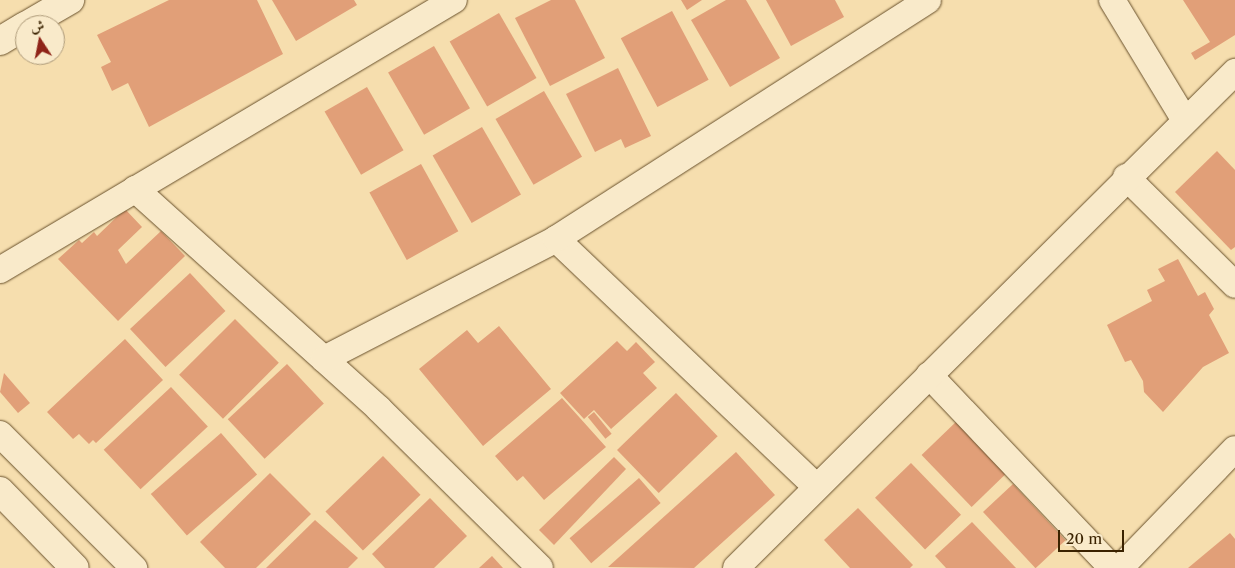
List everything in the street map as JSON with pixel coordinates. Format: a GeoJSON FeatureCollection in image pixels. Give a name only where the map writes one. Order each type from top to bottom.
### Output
{"type":"FeatureCollection","features":[{"type":"Feature","properties":{"kind":"street"},"geometry":{"type":"LineString","coordinates":[[45,15],[70,0]]}},
{"type":"Feature","properties":{"kind":"street"},"geometry":{"type":"LineString","coordinates":[[0,270],[454,0]]}},
{"type":"Feature","properties":{"kind":"street"},"geometry":{"type":"LineString","coordinates":[[324,359],[556,239],[928,0]]}},
{"type":"Feature","properties":{"kind":"street"},"geometry":{"type":"LineString","coordinates":[[1112,0],[1184,119]]}},
{"type":"Feature","properties":{"kind":"street"},"geometry":{"type":"LineString","coordinates":[[0,41],[15,32]]}},
{"type":"Feature","properties":{"kind":"street"},"geometry":{"type":"LineString","coordinates":[[736,568],[1184,119],[1235,72]]}},
{"type":"Feature","properties":{"kind":"street"},"geometry":{"type":"LineString","coordinates":[[1126,177],[1235,285]]}},
{"type":"Feature","properties":{"kind":"street"},"geometry":{"type":"LineString","coordinates":[[135,189],[324,359],[540,568]]}},
{"type":"Feature","properties":{"kind":"street"},"geometry":{"type":"LineString","coordinates":[[556,239],[816,487]]}},
{"type":"Feature","properties":{"kind":"street"},"geometry":{"type":"LineString","coordinates":[[929,374],[1112,568]]}},
{"type":"Feature","properties":{"kind":"street"},"geometry":{"type":"LineString","coordinates":[[0,434],[134,568]]}},
{"type":"Feature","properties":{"kind":"street"},"geometry":{"type":"LineString","coordinates":[[1120,568],[1235,449]]}},
{"type":"Feature","properties":{"kind":"street"},"geometry":{"type":"LineString","coordinates":[[0,491],[75,568]]}},
{"type":"Feature","properties":{"kind":"building"},"geometry":{"type":"Polygon","coordinates":[[[169,0],[257,0],[283,54],[149,127],[128,83],[112,91],[101,67],[111,62],[97,35],[169,0]]]}},
{"type":"Feature","properties":{"kind":"building"},"geometry":{"type":"Polygon","coordinates":[[[272,0],[354,0],[357,5],[296,41],[272,0]]]}},
{"type":"Feature","properties":{"kind":"building"},"geometry":{"type":"Polygon","coordinates":[[[551,0],[575,0],[605,58],[550,86],[515,18],[551,0]]]}},
{"type":"Feature","properties":{"kind":"building"},"geometry":{"type":"Polygon","coordinates":[[[681,0],[702,0],[687,10],[681,0]]]}},
{"type":"Feature","properties":{"kind":"building"},"geometry":{"type":"Polygon","coordinates":[[[726,0],[746,0],[780,58],[730,87],[691,20],[726,0]]]}},
{"type":"Feature","properties":{"kind":"building"},"geometry":{"type":"Polygon","coordinates":[[[766,0],[835,0],[844,17],[791,46],[766,0]]]}},
{"type":"Feature","properties":{"kind":"building"},"geometry":{"type":"Polygon","coordinates":[[[1183,0],[1235,0],[1235,35],[1195,60],[1191,53],[1210,42],[1183,0]]]}},
{"type":"Feature","properties":{"kind":"building"},"geometry":{"type":"Polygon","coordinates":[[[672,11],[709,80],[657,107],[621,38],[672,11]]]}},
{"type":"Feature","properties":{"kind":"building"},"geometry":{"type":"Polygon","coordinates":[[[499,13],[536,78],[487,106],[450,42],[499,13]]]}},
{"type":"Feature","properties":{"kind":"building"},"geometry":{"type":"Polygon","coordinates":[[[434,46],[470,108],[424,135],[388,72],[434,46]]]}},
{"type":"Feature","properties":{"kind":"building"},"geometry":{"type":"Polygon","coordinates":[[[618,68],[651,136],[625,148],[621,139],[595,152],[566,94],[618,68]]]}},
{"type":"Feature","properties":{"kind":"building"},"geometry":{"type":"Polygon","coordinates":[[[367,87],[404,150],[361,175],[325,112],[367,87]]]}},
{"type":"Feature","properties":{"kind":"building"},"geometry":{"type":"Polygon","coordinates":[[[544,91],[582,157],[534,185],[496,119],[544,91]]]}},
{"type":"Feature","properties":{"kind":"building"},"geometry":{"type":"Polygon","coordinates":[[[482,127],[521,195],[472,223],[433,156],[482,127]]]}},
{"type":"Feature","properties":{"kind":"building"},"geometry":{"type":"Polygon","coordinates":[[[1217,151],[1235,170],[1235,247],[1231,250],[1175,192],[1217,151]]]}},
{"type":"Feature","properties":{"kind":"building"},"geometry":{"type":"Polygon","coordinates":[[[421,164],[458,231],[407,260],[369,193],[421,164]]]}},
{"type":"Feature","properties":{"kind":"building"},"geometry":{"type":"Polygon","coordinates":[[[125,209],[142,227],[118,250],[126,264],[161,231],[185,256],[118,321],[58,259],[79,240],[82,243],[94,232],[97,236],[125,209]]]}},
{"type":"Feature","properties":{"kind":"building"},"geometry":{"type":"Polygon","coordinates":[[[1178,259],[1198,296],[1205,292],[1214,309],[1209,315],[1229,353],[1203,367],[1163,412],[1144,392],[1143,381],[1131,360],[1125,362],[1107,325],[1152,301],[1147,290],[1165,281],[1158,269],[1178,259]]]}},
{"type":"Feature","properties":{"kind":"building"},"geometry":{"type":"Polygon","coordinates":[[[190,273],[225,311],[165,367],[130,329],[190,273]]]}},
{"type":"Feature","properties":{"kind":"building"},"geometry":{"type":"Polygon","coordinates":[[[235,319],[279,363],[223,419],[179,375],[235,319]]]}},
{"type":"Feature","properties":{"kind":"building"},"geometry":{"type":"Polygon","coordinates":[[[499,326],[551,389],[483,446],[419,369],[467,330],[478,343],[499,326]]]}},
{"type":"Feature","properties":{"kind":"building"},"geometry":{"type":"Polygon","coordinates":[[[125,339],[163,380],[96,443],[93,440],[89,444],[79,434],[73,439],[47,412],[125,339]]]}},
{"type":"Feature","properties":{"kind":"building"},"geometry":{"type":"Polygon","coordinates":[[[617,341],[627,351],[636,342],[655,362],[643,373],[657,388],[611,429],[594,410],[584,419],[560,393],[617,341]]]}},
{"type":"Feature","properties":{"kind":"building"},"geometry":{"type":"Polygon","coordinates":[[[287,364],[324,403],[265,459],[228,419],[287,364]]]}},
{"type":"Feature","properties":{"kind":"building"},"geometry":{"type":"Polygon","coordinates":[[[4,373],[30,403],[18,413],[0,392],[4,373]]]}},
{"type":"Feature","properties":{"kind":"building"},"geometry":{"type":"Polygon","coordinates":[[[171,387],[208,426],[141,489],[104,450],[171,387]]]}},
{"type":"Feature","properties":{"kind":"building"},"geometry":{"type":"Polygon","coordinates":[[[676,393],[718,436],[659,493],[617,450],[676,393]]]}},
{"type":"Feature","properties":{"kind":"building"},"geometry":{"type":"Polygon","coordinates":[[[562,398],[606,447],[544,500],[523,476],[517,481],[495,456],[562,398]]]}},
{"type":"Feature","properties":{"kind":"building"},"geometry":{"type":"Polygon","coordinates":[[[594,412],[612,434],[605,439],[588,417],[594,412]]]}},
{"type":"Feature","properties":{"kind":"building"},"geometry":{"type":"Polygon","coordinates":[[[959,419],[1009,471],[972,507],[922,455],[959,419]]]}},
{"type":"Feature","properties":{"kind":"building"},"geometry":{"type":"Polygon","coordinates":[[[221,433],[257,475],[187,536],[151,494],[221,433]]]}},
{"type":"Feature","properties":{"kind":"building"},"geometry":{"type":"Polygon","coordinates":[[[736,452],[775,495],[694,568],[608,567],[736,452]]]}},
{"type":"Feature","properties":{"kind":"building"},"geometry":{"type":"Polygon","coordinates":[[[383,456],[421,495],[363,550],[325,512],[383,456]]]}},
{"type":"Feature","properties":{"kind":"building"},"geometry":{"type":"Polygon","coordinates":[[[614,457],[626,469],[554,545],[539,530],[614,457]]]}},
{"type":"Feature","properties":{"kind":"building"},"geometry":{"type":"Polygon","coordinates":[[[911,463],[961,515],[925,550],[875,498],[911,463]]]}},
{"type":"Feature","properties":{"kind":"building"},"geometry":{"type":"Polygon","coordinates":[[[270,473],[311,514],[256,568],[225,568],[200,542],[270,473]]]}},
{"type":"Feature","properties":{"kind":"building"},"geometry":{"type":"Polygon","coordinates":[[[639,478],[661,503],[591,563],[570,538],[639,478]]]}},
{"type":"Feature","properties":{"kind":"building"},"geometry":{"type":"Polygon","coordinates":[[[1013,484],[1066,540],[1035,568],[983,512],[1013,484]]]}},
{"type":"Feature","properties":{"kind":"building"},"geometry":{"type":"Polygon","coordinates":[[[430,498],[467,536],[434,568],[385,568],[372,554],[430,498]]]}},
{"type":"Feature","properties":{"kind":"building"},"geometry":{"type":"Polygon","coordinates":[[[858,508],[913,565],[910,568],[850,568],[824,540],[858,508]]]}},
{"type":"Feature","properties":{"kind":"building"},"geometry":{"type":"Polygon","coordinates":[[[315,520],[358,558],[348,568],[266,568],[315,520]]]}},
{"type":"Feature","properties":{"kind":"building"},"geometry":{"type":"Polygon","coordinates":[[[972,522],[1016,568],[946,568],[935,556],[972,522]]]}},
{"type":"Feature","properties":{"kind":"building"},"geometry":{"type":"Polygon","coordinates":[[[1230,533],[1235,539],[1235,568],[1188,568],[1230,533]]]}},
{"type":"Feature","properties":{"kind":"building"},"geometry":{"type":"Polygon","coordinates":[[[492,556],[503,568],[479,568],[492,556]]]}}]}
